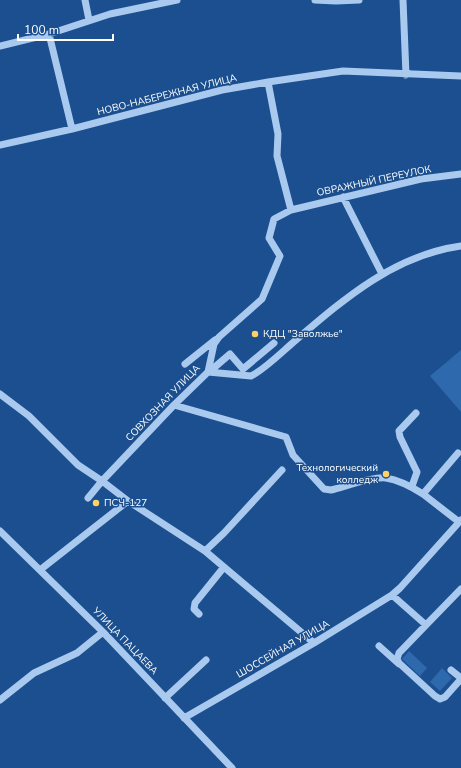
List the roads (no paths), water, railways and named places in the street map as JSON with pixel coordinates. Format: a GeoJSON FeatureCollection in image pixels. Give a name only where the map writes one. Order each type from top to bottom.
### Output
{"type":"FeatureCollection","features":[{"type":"Feature","properties":{"kind":"street"},"geometry":{"type":"LineString","coordinates":[[85,0],[89,20]]}},
{"type":"Feature","properties":{"kind":"street"},"geometry":{"type":"LineString","coordinates":[[0,46],[49,34],[110,14],[177,0]]}},
{"type":"Feature","properties":{"kind":"street"},"geometry":{"type":"LineString","coordinates":[[315,0],[336,2],[359,0]]}},
{"type":"Feature","properties":{"kind":"street"},"geometry":{"type":"LineString","coordinates":[[403,0],[406,74]]}},
{"type":"Feature","properties":{"kind":"street"},"geometry":{"type":"LineString","coordinates":[[49,34],[72,129]]}},
{"type":"Feature","properties":{"kind":"street","name":"НОВО-НАБЕРЕЖНАЯ УЛИЦА"},"geometry":{"type":"LineString","coordinates":[[0,145],[72,129],[222,90],[268,82],[343,71],[461,76]]}},
{"type":"Feature","properties":{"kind":"street"},"geometry":{"type":"LineString","coordinates":[[268,82],[278,134],[277,156],[291,210]]}},
{"type":"Feature","properties":{"kind":"street","name":"ОВРАЖНЫЙ ПЕРЕУЛОК"},"geometry":{"type":"LineString","coordinates":[[280,256],[269,238],[274,219],[291,210],[421,179],[461,174]]}},
{"type":"Feature","properties":{"kind":"street"},"geometry":{"type":"LineString","coordinates":[[343,197],[382,274]]}},
{"type":"Feature","properties":{"kind":"street"},"geometry":{"type":"LineString","coordinates":[[208,372],[251,376],[255,375],[338,304],[382,274],[412,259],[446,248],[461,246]]}},
{"type":"Feature","properties":{"kind":"street","name":"СОВХОЗНАЯ УЛИЦА"},"geometry":{"type":"LineString","coordinates":[[88,498],[102,481],[174,405],[208,372],[214,344],[219,337],[262,299],[280,256]]}},
{"type":"Feature","properties":{"kind":"street"},"geometry":{"type":"LineString","coordinates":[[185,364],[219,337]]}},
{"type":"Feature","properties":{"kind":"street"},"geometry":{"type":"LineString","coordinates":[[208,372],[230,354],[243,369],[274,342]]}},
{"type":"Feature","properties":{"kind":"street"},"geometry":{"type":"LineString","coordinates":[[0,394],[29,416],[78,465],[128,501],[205,551],[314,643]]}},
{"type":"Feature","properties":{"kind":"street"},"geometry":{"type":"LineString","coordinates":[[174,405],[286,437],[293,454],[324,489],[331,490],[378,478],[386,478],[412,486],[460,521]]}},
{"type":"Feature","properties":{"kind":"street"},"geometry":{"type":"LineString","coordinates":[[412,486],[417,472],[400,437],[399,431],[416,413]]}},
{"type":"Feature","properties":{"kind":"street"},"geometry":{"type":"LineString","coordinates":[[423,494],[458,453]]}},
{"type":"Feature","properties":{"kind":"street"},"geometry":{"type":"LineString","coordinates":[[205,551],[224,533],[282,470]]}},
{"type":"Feature","properties":{"kind":"street"},"geometry":{"type":"LineString","coordinates":[[40,570],[128,501]]}},
{"type":"Feature","properties":{"kind":"street","name":"ШОССЕЙНАЯ УЛИЦА"},"geometry":{"type":"LineString","coordinates":[[184,718],[314,643],[392,595],[460,521]]}},
{"type":"Feature","properties":{"kind":"street","name":"УЛИЦА ПАЦАЕВА"},"geometry":{"type":"LineString","coordinates":[[0,531],[103,632],[231,768]]}},
{"type":"Feature","properties":{"kind":"street"},"geometry":{"type":"LineString","coordinates":[[199,614],[194,609],[195,603],[224,567]]}},
{"type":"Feature","properties":{"kind":"street"},"geometry":{"type":"LineString","coordinates":[[401,665],[397,659],[399,653],[461,589]]}},
{"type":"Feature","properties":{"kind":"street"},"geometry":{"type":"LineString","coordinates":[[392,595],[426,626]]}},
{"type":"Feature","properties":{"kind":"street"},"geometry":{"type":"LineString","coordinates":[[0,700],[34,673],[77,653],[103,632]]}},
{"type":"Feature","properties":{"kind":"street"},"geometry":{"type":"LineString","coordinates":[[379,646],[437,698],[440,699],[445,697]]}},
{"type":"Feature","properties":{"kind":"street"},"geometry":{"type":"LineString","coordinates":[[165,698],[206,660]]}},
{"type":"Feature","properties":{"kind":"street"},"geometry":{"type":"LineString","coordinates":[[436,706],[461,678],[452,670]]}},
{"type":"Feature","properties":{"kind":"place","name":"КДЦ \"Заволжье\""},"geometry":{"type":"Point","coordinates":[255,334]}},
{"type":"Feature","properties":{"kind":"place","name":"Технологический колледж"},"geometry":{"type":"Point","coordinates":[386,474]}},
{"type":"Feature","properties":{"kind":"place","name":"ПСЧ-127"},"geometry":{"type":"Point","coordinates":[96,503]}}]}
